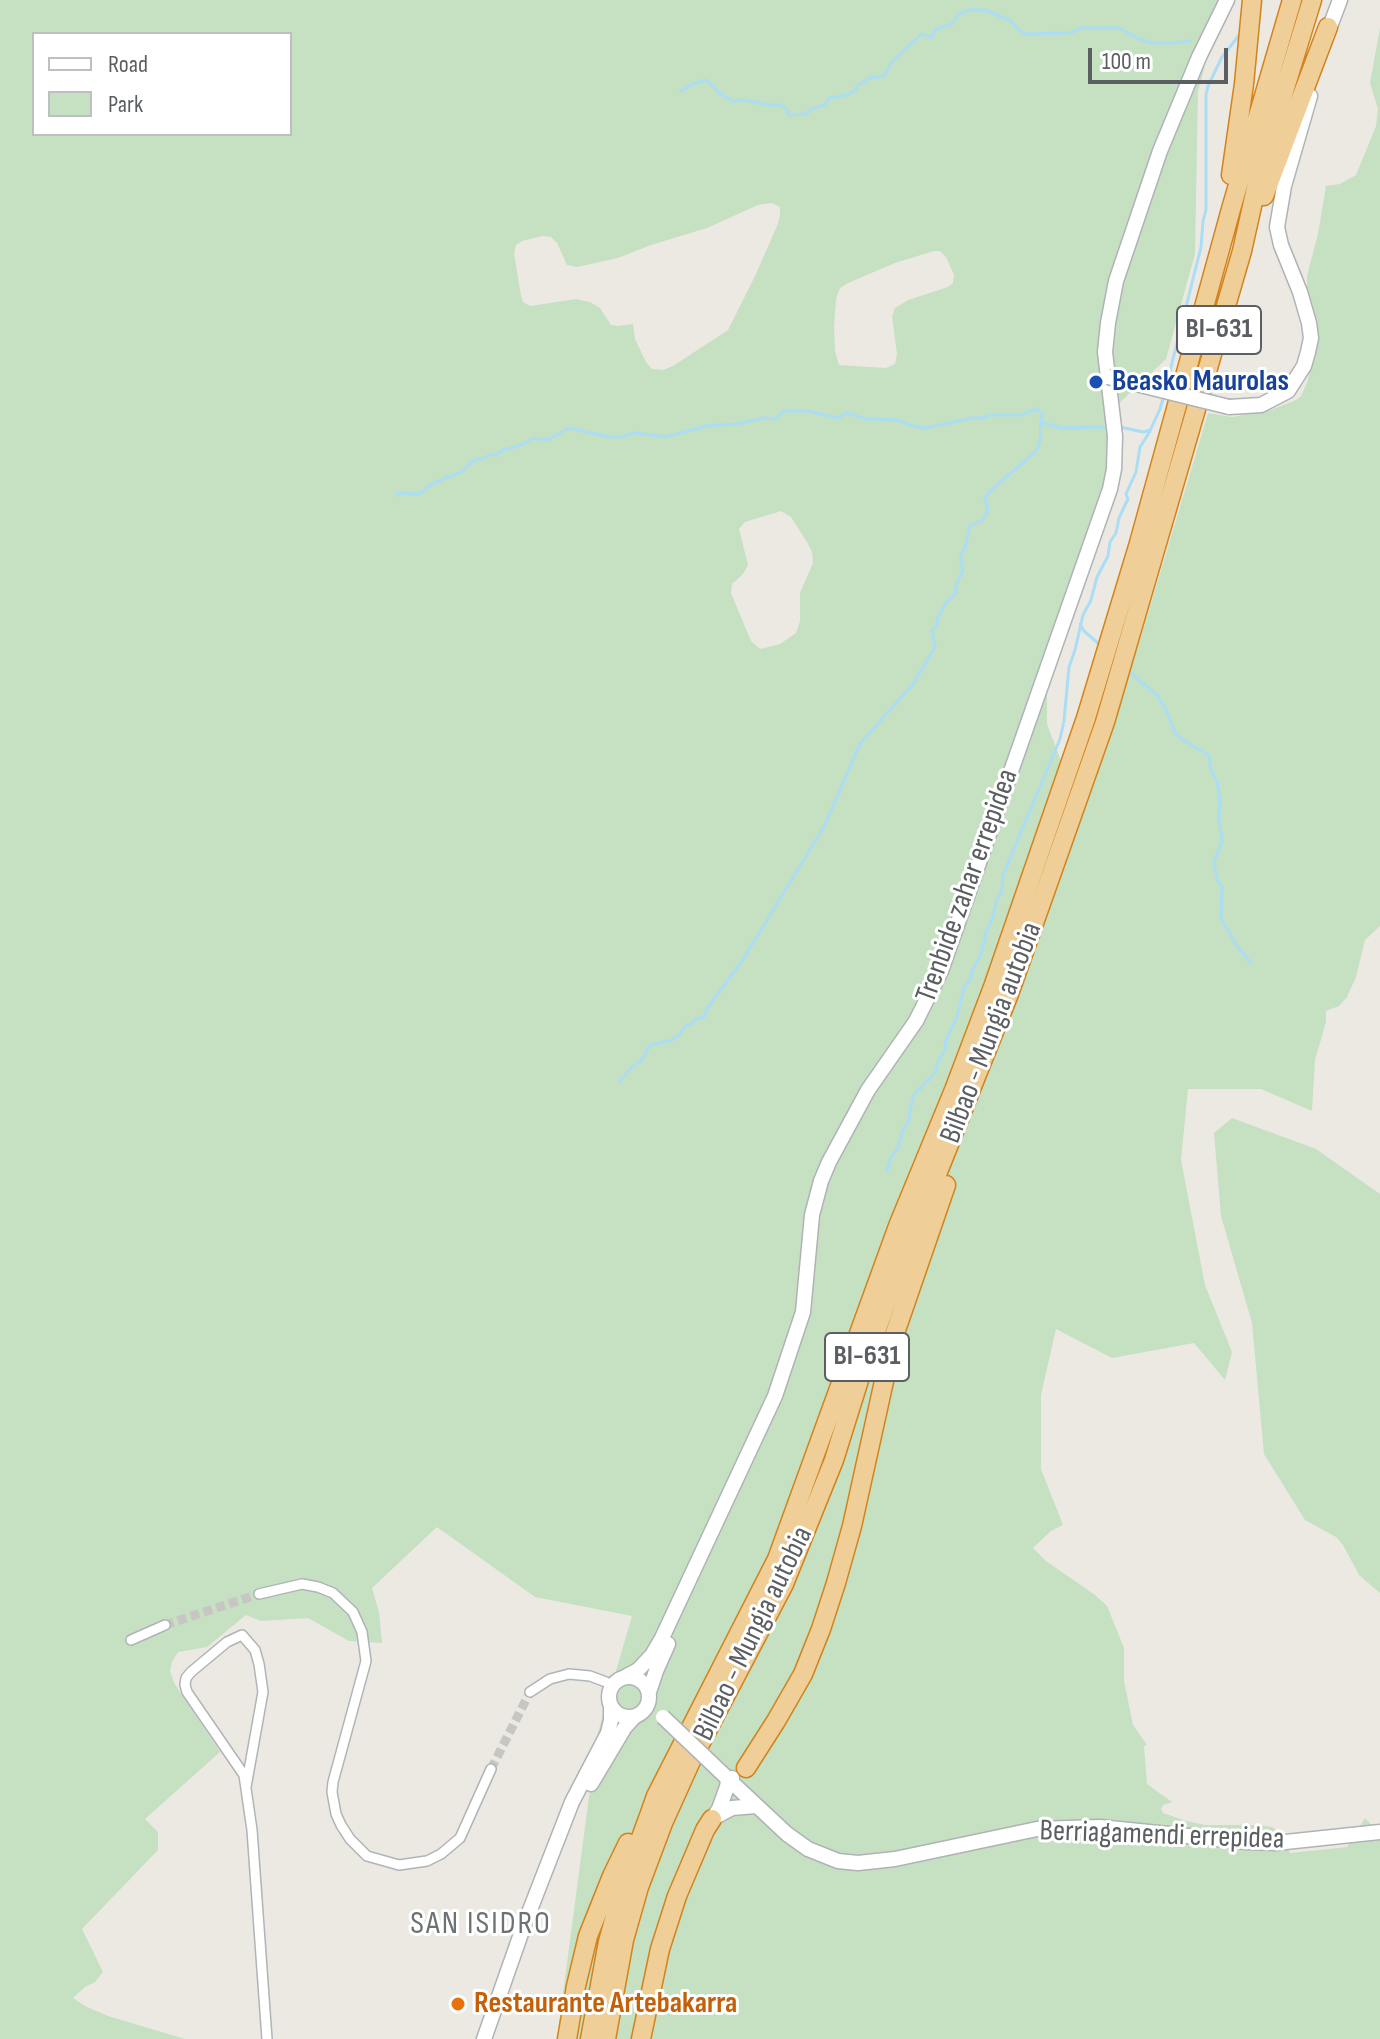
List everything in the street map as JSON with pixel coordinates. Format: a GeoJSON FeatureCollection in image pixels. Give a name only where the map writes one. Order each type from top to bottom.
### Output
{"type":"FeatureCollection","features":[{"type":"Feature","properties":{"kind":"highway"},"geometry":{"type":"LineString","coordinates":[[1231,209],[1229,189],[1252,0]]}},
{"type":"Feature","properties":{"kind":"highway","name":"Bilbao - Mungia autobia"},"geometry":{"type":"LineString","coordinates":[[606,2039],[624,1940],[639,1887],[663,1823],[691,1761],[784,1584],[834,1460],[894,1282],[1009,994],[1100,736],[1139,543],[1292,0]]}},
{"type":"Feature","properties":{"kind":"highway","name":"Bilbao - Mungia autobia"},"geometry":{"type":"LineString","coordinates":[[590,2039],[608,1942],[624,1884],[656,1796],[777,1559],[898,1226],[993,987],[1086,718],[1114,658],[1242,251],[1261,166],[1312,0]]}},
{"type":"Feature","properties":{"kind":"highway"},"geometry":{"type":"LineString","coordinates":[[1242,251],[1328,27]]}},
{"type":"Feature","properties":{"kind":"highway"},"geometry":{"type":"LineString","coordinates":[[746,1768],[803,1674],[821,1629],[852,1526],[894,1336],[981,1086],[983,1058]]}},
{"type":"Feature","properties":{"kind":"highway"},"geometry":{"type":"LineString","coordinates":[[567,2039],[588,1936],[642,1813],[656,1796]]}},
{"type":"Feature","properties":{"kind":"highway"},"geometry":{"type":"LineString","coordinates":[[641,2039],[660,1949],[677,1896],[712,1819]]}},
{"type":"Feature","properties":{"kind":"street","name":"Trenbide zahar errepidea"},"geometry":{"type":"LineString","coordinates":[[625,1677],[638,1670],[662,1638],[766,1420],[803,1312],[812,1215],[829,1162],[868,1090],[916,1021],[941,971],[1104,511],[1114,469],[1114,418],[1105,352],[1116,281],[1160,151],[1199,57],[1227,0]]}},
{"type":"Feature","properties":{"kind":"street"},"geometry":{"type":"LineString","coordinates":[[1108,377],[1229,407],[1261,405],[1288,391],[1304,366],[1311,338],[1309,323],[1277,227],[1284,186],[1328,27],[1340,0]]}},
{"type":"Feature","properties":{"kind":"street","name":"Trenbide zahar errepidea"},"geometry":{"type":"LineString","coordinates":[[649,1693],[661,1658],[686,1606],[707,1544]]}},
{"type":"Feature","properties":{"kind":"street"},"geometry":{"type":"LineString","coordinates":[[259,1594],[302,1584],[318,1587],[333,1593],[353,1612],[362,1632],[366,1661],[332,1792],[341,1825],[367,1856],[399,1865],[427,1861],[441,1854],[460,1838],[491,1769]]}},
{"type":"Feature","properties":{"kind":"street"},"geometry":{"type":"LineString","coordinates":[[131,1640],[165,1625]]}},
{"type":"Feature","properties":{"kind":"street"},"geometry":{"type":"LineString","coordinates":[[246,1787],[263,1692],[255,1650],[242,1635],[227,1642],[191,1672],[185,1685],[244,1775],[252,1830],[267,2039]]}},
{"type":"Feature","properties":{"kind":"street"},"geometry":{"type":"LineString","coordinates":[[530,1692],[550,1679],[569,1674],[590,1676],[606,1682]]}},
{"type":"Feature","properties":{"kind":"street"},"geometry":{"type":"LineString","coordinates":[[484,2039],[557,1839],[572,1802],[608,1733],[612,1686],[625,1677],[640,1680],[649,1693],[648,1705],[625,1727],[557,1839]]}},
{"type":"Feature","properties":{"kind":"street","name":"Berriagamendi errepidea"},"geometry":{"type":"LineString","coordinates":[[649,1693],[663,1717],[787,1834],[808,1849],[838,1861],[858,1863],[895,1859],[1050,1828],[1100,1827],[1276,1843],[1380,1832]]}},
{"type":"Feature","properties":{"kind":"street"},"geometry":{"type":"LineString","coordinates":[[611,1706],[624,1716],[663,1717]]}},
{"type":"Feature","properties":{"kind":"street"},"geometry":{"type":"LineString","coordinates":[[746,1768],[746,1785],[756,1806],[732,1808],[712,1819],[723,1798],[727,1778],[746,1768]]}},
{"type":"Feature","properties":{"kind":"green space"},"geometry":{"type":"Polygon","coordinates":[[[0,0],[1222,0],[1198,92],[1195,254],[1166,359],[1110,412],[1107,508],[1093,561],[1059,647],[1047,690],[1047,724],[1061,761],[1095,782],[1208,413],[1232,417],[1271,410],[1296,400],[1307,383],[1314,355],[1314,318],[1307,276],[1326,186],[1340,184],[1356,175],[1376,126],[1378,109],[1370,83],[1380,28],[1380,926],[1365,940],[1356,977],[1347,997],[1339,1006],[1326,1011],[1326,1022],[1315,1060],[1312,1111],[1261,1089],[1188,1089],[1181,1160],[1205,1285],[1232,1352],[1225,1380],[1194,1343],[1112,1358],[1056,1329],[1041,1395],[1041,1469],[1063,1525],[1051,1531],[1033,1548],[1107,1606],[1124,1648],[1124,1681],[1133,1725],[1147,1745],[1144,1746],[1147,1784],[1172,1802],[1163,1805],[1163,1813],[1205,1825],[1272,1827],[1282,1834],[1290,1853],[1347,1847],[1365,1818],[1376,1830],[1380,1838],[1380,2039],[557,2039],[597,1736],[632,1616],[535,1597],[437,1527],[372,1588],[379,1612],[382,1643],[349,1641],[308,1618],[261,1621],[246,1615],[207,1647],[178,1652],[172,1662],[170,1671],[174,1683],[220,1752],[145,1819],[158,1832],[158,1850],[82,1929],[103,1972],[73,1998],[108,2016],[185,2039],[0,2039],[0,0]],[[772,203],[758,205],[707,228],[618,258],[577,267],[567,265],[551,237],[522,241],[516,245],[514,253],[523,302],[530,306],[576,299],[590,302],[600,308],[611,325],[633,324],[635,339],[646,362],[652,369],[663,370],[728,330],[777,226],[780,207],[772,203]],[[940,251],[895,263],[840,288],[834,327],[839,365],[886,368],[895,364],[897,354],[892,317],[895,308],[953,283],[954,275],[946,257],[940,251]],[[781,511],[745,522],[739,529],[748,565],[732,584],[731,593],[751,641],[760,649],[780,644],[796,633],[800,621],[800,593],[813,563],[807,542],[791,517],[781,511]]]}},
{"type":"Feature","properties":{"kind":"green space"},"geometry":{"type":"Polygon","coordinates":[[[1232,1118],[1316,1149],[1380,1194],[1380,1593],[1359,1575],[1336,1537],[1305,1520],[1264,1454],[1252,1323],[1221,1216],[1214,1133],[1232,1118]]]}},
{"type":"Feature","properties":{"kind":"waterway"},"geometry":{"type":"LineString","coordinates":[[681,91],[707,80],[732,101],[781,105],[789,115],[806,114],[825,105],[829,98],[855,91],[858,85],[870,78],[884,76],[892,62],[922,34],[931,38],[936,29],[952,24],[959,14],[969,10],[985,10],[1011,21],[1026,34],[1119,28],[1152,43],[1190,41]]}},
{"type":"Feature","properties":{"kind":"waterway"},"geometry":{"type":"LineString","coordinates":[[1166,387],[1201,247],[1206,210],[1206,95],[1222,57],[1240,34]]}},
{"type":"Feature","properties":{"kind":"waterway"},"geometry":{"type":"LineString","coordinates":[[887,1171],[908,1123],[913,1096],[935,1073],[946,1048],[945,1042],[957,1017],[964,987],[971,979],[972,970],[982,953],[985,934],[1002,891],[1003,875],[1060,739],[1069,667],[1083,615],[1128,499],[1126,494],[1136,472],[1140,447],[1164,395]]}},
{"type":"Feature","properties":{"kind":"waterway"},"geometry":{"type":"LineString","coordinates":[[396,495],[419,494],[434,483],[461,472],[476,459],[497,455],[534,438],[548,440],[569,428],[610,437],[635,433],[666,437],[706,426],[775,419],[785,411],[807,411],[838,418],[846,413],[867,419],[897,420],[925,428],[991,415],[1021,415],[1036,409],[1043,414],[1036,451],[988,493],[985,498],[987,513],[982,520],[970,526],[960,556],[963,570],[955,594],[947,601],[932,630],[935,647],[913,684],[860,744],[825,825],[742,961],[704,1017],[686,1025],[672,1040],[650,1045],[641,1061],[619,1082]]}},
{"type":"Feature","properties":{"kind":"waterway"},"geometry":{"type":"LineString","coordinates":[[1041,422],[1061,428],[1108,427]]}},
{"type":"Feature","properties":{"kind":"waterway"},"geometry":{"type":"LineString","coordinates":[[1120,427],[1143,432],[1150,430]]}},
{"type":"Feature","properties":{"kind":"waterway"},"geometry":{"type":"LineString","coordinates":[[1080,624],[1100,645]]}},
{"type":"Feature","properties":{"kind":"waterway"},"geometry":{"type":"LineString","coordinates":[[1126,669],[1157,695],[1175,733],[1210,757],[1220,799],[1222,841],[1214,862],[1217,880],[1222,887],[1221,919],[1250,962]]}},
{"type":"Feature","properties":{"kind":"tunnel"},"geometry":{"type":"LineString","coordinates":[[165,1625],[259,1594]]}},
{"type":"Feature","properties":{"kind":"tunnel"},"geometry":{"type":"LineString","coordinates":[[491,1769],[530,1692]]}},
{"type":"Feature","properties":{"kind":"place","name":"Beasko Maurolas"},"geometry":{"type":"Point","coordinates":[1096,382]}},
{"type":"Feature","properties":{"kind":"place","name":"Restaurante Artebakarra"},"geometry":{"type":"Point","coordinates":[458,2004]}},
{"type":"Feature","properties":{"kind":"district","name":"SAN ISIDRO"},"geometry":{"type":"Point","coordinates":[481,1925]}}]}
